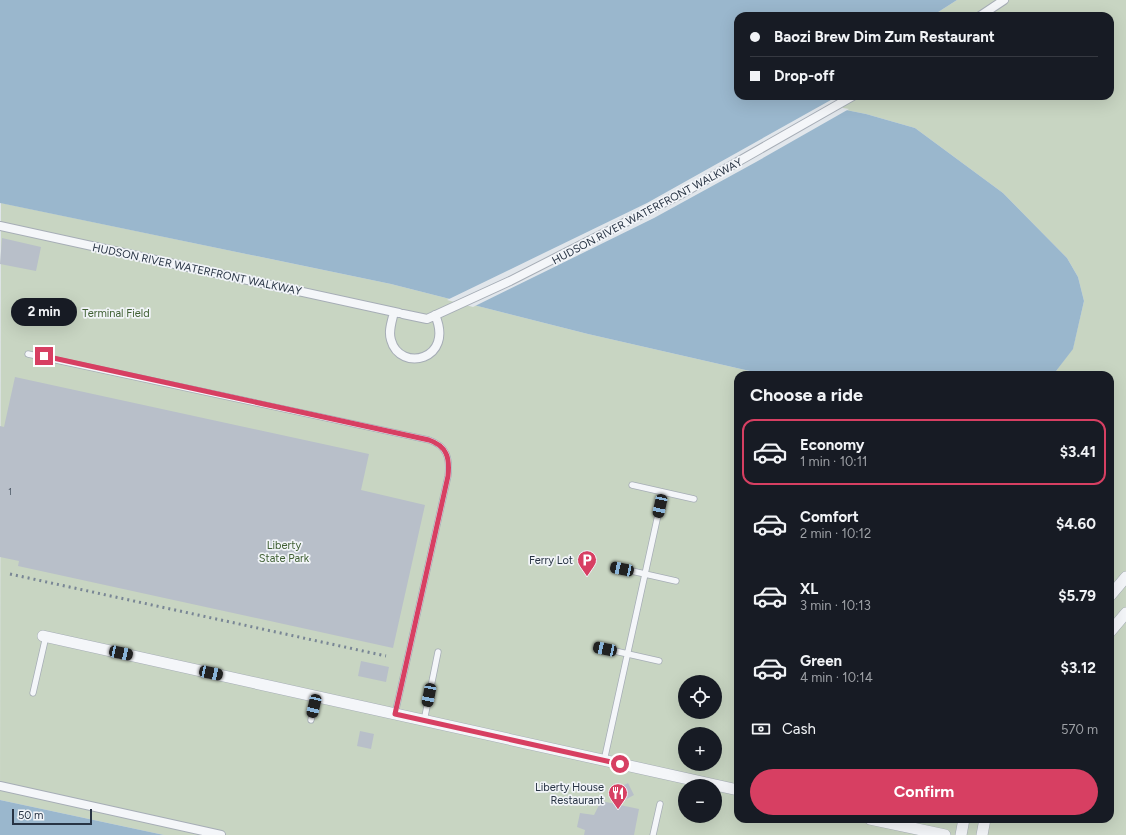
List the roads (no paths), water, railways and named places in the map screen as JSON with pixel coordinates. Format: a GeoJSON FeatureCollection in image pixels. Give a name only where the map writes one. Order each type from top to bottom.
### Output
{"type":"FeatureCollection","features":[{"type":"Feature","properties":{"kind":"street"},"geometry":{"type":"LineString","coordinates":[[986,12],[1004,0]]}},
{"type":"Feature","properties":{"kind":"street","name":"HUDSON RIVER WATERFRONT WALKWAY"},"geometry":{"type":"LineString","coordinates":[[0,226],[427,319],[584,244],[683,193],[846,100]]}},
{"type":"Feature","properties":{"kind":"street"},"geometry":{"type":"LineString","coordinates":[[398,313],[390,334],[393,346],[399,353],[413,358],[430,353],[438,344],[440,328],[434,315]]}},
{"type":"Feature","properties":{"kind":"street"},"geometry":{"type":"LineString","coordinates":[[1114,591],[1126,577]]}},
{"type":"Feature","properties":{"kind":"street"},"geometry":{"type":"LineString","coordinates":[[1114,627],[1126,613]]}},
{"type":"Feature","properties":{"kind":"street"},"geometry":{"type":"LineString","coordinates":[[44,636],[316,696],[424,722],[734,789]]}},
{"type":"Feature","properties":{"kind":"street"},"geometry":{"type":"LineString","coordinates":[[0,786],[221,835]]}},
{"type":"Feature","properties":{"kind":"street"},"geometry":{"type":"LineString","coordinates":[[889,823],[945,835]]}},
{"type":"Feature","properties":{"kind":"street"},"geometry":{"type":"LineString","coordinates":[[961,835],[963,823]]}},
{"type":"Feature","properties":{"kind":"street"},"geometry":{"type":"LineString","coordinates":[[982,835],[984,823]]}},
{"type":"Feature","properties":{"kind":"lane"},"geometry":{"type":"LineString","coordinates":[[28,354],[429,440],[440,445],[445,450],[449,460],[448,476],[395,714]]}},
{"type":"Feature","properties":{"kind":"lane"},"geometry":{"type":"LineString","coordinates":[[632,485],[694,499]]}},
{"type":"Feature","properties":{"kind":"lane"},"geometry":{"type":"LineString","coordinates":[[604,761],[662,492]]}},
{"type":"Feature","properties":{"kind":"lane"},"geometry":{"type":"LineString","coordinates":[[614,567],[676,581]]}},
{"type":"Feature","properties":{"kind":"lane"},"geometry":{"type":"LineString","coordinates":[[33,693],[44,636]]}},
{"type":"Feature","properties":{"kind":"lane"},"geometry":{"type":"LineString","coordinates":[[597,647],[659,661]]}},
{"type":"Feature","properties":{"kind":"lane"},"geometry":{"type":"LineString","coordinates":[[424,722],[438,652]]}},
{"type":"Feature","properties":{"kind":"lane"},"geometry":{"type":"LineString","coordinates":[[311,720],[316,696]]}},
{"type":"Feature","properties":{"kind":"lane"},"geometry":{"type":"LineString","coordinates":[[653,835],[660,804]]}},
{"type":"Feature","properties":{"kind":"water"},"geometry":{"type":"Polygon","coordinates":[[[0,0],[957,0],[938,12],[734,12],[734,100],[838,100],[841,109],[866,114],[915,128],[1003,193],[1067,258],[1078,277],[1084,301],[1073,349],[1056,371],[750,371],[588,334],[391,284],[0,203],[0,0]]]}},
{"type":"Feature","properties":{"kind":"water"},"geometry":{"type":"Polygon","coordinates":[[[0,800],[164,835],[0,835],[0,800]]]}},
{"type":"Feature","properties":{"kind":"railway"},"geometry":{"type":"LineString","coordinates":[[10,574],[386,656]]}},
{"type":"Feature","properties":{"kind":"place","name":"Ferry Lot"},"geometry":{"type":"Point","coordinates":[587,577]}},
{"type":"Feature","properties":{"kind":"place","name":"Liberty House Restaurant"},"geometry":{"type":"Point","coordinates":[618,810]}},
{"type":"Feature","properties":{"kind":"park label","name":"Terminal Field"},"geometry":{"type":"Point","coordinates":[116,313]}},
{"type":"Feature","properties":{"kind":"park label","name":"Liberty State Park"},"geometry":{"type":"Point","coordinates":[284,551]}}]}
